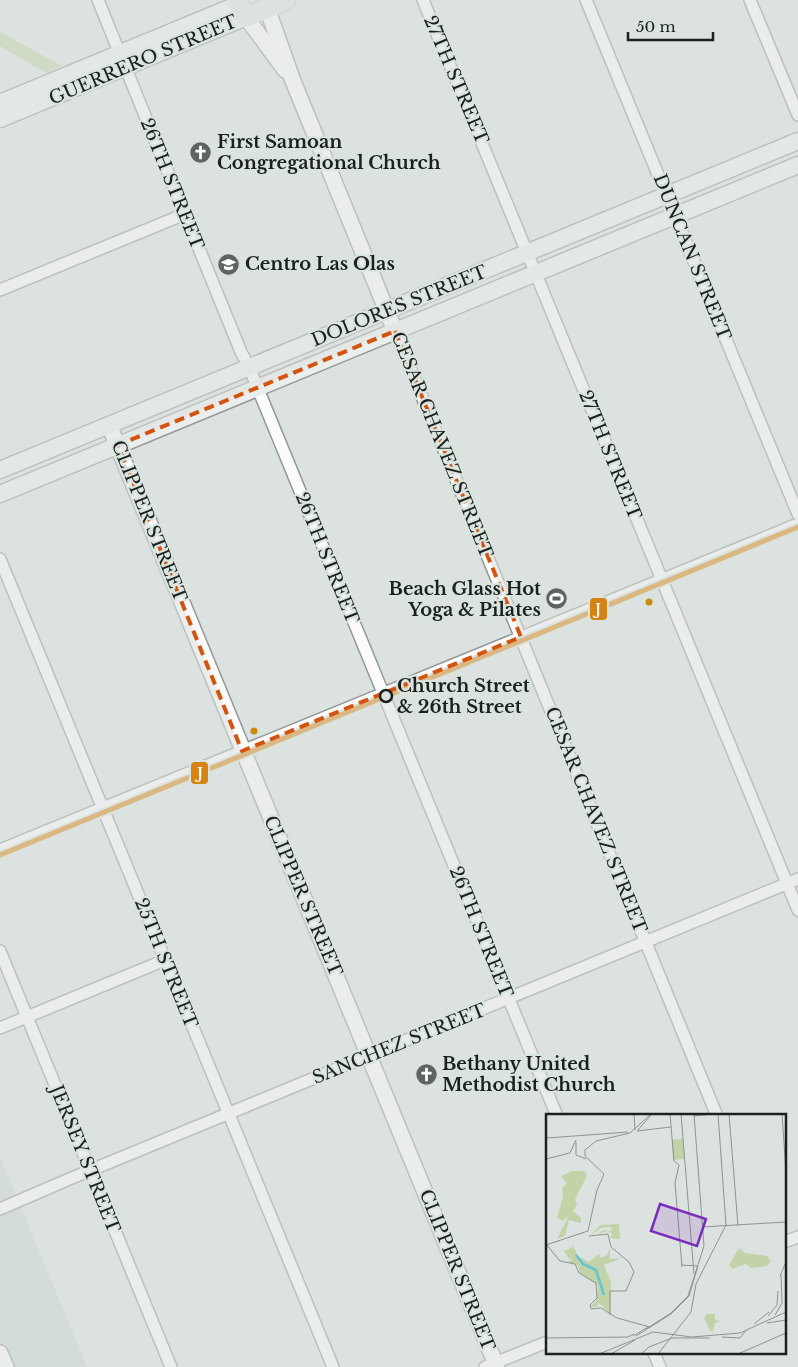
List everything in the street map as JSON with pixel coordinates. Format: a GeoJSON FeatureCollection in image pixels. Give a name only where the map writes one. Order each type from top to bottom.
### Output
{"type":"FeatureCollection","features":[{"type":"Feature","properties":{"kind":"main road","name":"GUERRERO STREET"},"geometry":{"type":"LineString","coordinates":[[0,119],[242,5],[265,4],[286,0]]}},
{"type":"Feature","properties":{"kind":"main road","name":"GUERRERO STREET"},"geometry":{"type":"LineString","coordinates":[[0,103],[122,61]]}},
{"type":"Feature","properties":{"kind":"main road","name":"DOLORES STREET"},"geometry":{"type":"LineString","coordinates":[[0,470],[798,142]]}},
{"type":"Feature","properties":{"kind":"main road","name":"DOLORES STREET"},"geometry":{"type":"LineString","coordinates":[[0,494],[798,165]]}},
{"type":"Feature","properties":{"kind":"street","name":"26TH STREET"},"geometry":{"type":"LineString","coordinates":[[98,0],[241,352],[249,367],[556,1114]]}},
{"type":"Feature","properties":{"kind":"street","name":"27TH STREET"},"geometry":{"type":"LineString","coordinates":[[423,0],[661,579],[793,882],[798,910]]}},
{"type":"Feature","properties":{"kind":"street","name":"DUNCAN STREET"},"geometry":{"type":"LineString","coordinates":[[586,0],[798,514]]}},
{"type":"Feature","properties":{"kind":"street"},"geometry":{"type":"LineString","coordinates":[[750,0],[798,116]]}},
{"type":"Feature","properties":{"kind":"street","name":"CESAR CHAVEZ STREET"},"geometry":{"type":"LineString","coordinates":[[265,4],[293,81],[716,1114]]}},
{"type":"Feature","properties":{"kind":"street","name":"CESAR CHAVEZ STREET"},"geometry":{"type":"LineString","coordinates":[[242,5],[293,81]]}},
{"type":"Feature","properties":{"kind":"street"},"geometry":{"type":"LineString","coordinates":[[0,290],[185,214]]}},
{"type":"Feature","properties":{"kind":"street","name":"CLIPPER STREET"},"geometry":{"type":"LineString","coordinates":[[109,425],[242,751],[370,1056],[492,1366]]}},
{"type":"Feature","properties":{"kind":"street"},"geometry":{"type":"LineString","coordinates":[[0,850],[798,524]]}},
{"type":"Feature","properties":{"kind":"street","name":"25TH STREET"},"geometry":{"type":"LineString","coordinates":[[0,559],[333,1367]]}},
{"type":"Feature","properties":{"kind":"street","name":"SANCHEZ STREET"},"geometry":{"type":"LineString","coordinates":[[0,1210],[508,998],[793,882]]}},
{"type":"Feature","properties":{"kind":"street","name":"JERSEY STREET"},"geometry":{"type":"LineString","coordinates":[[0,951],[171,1367]]}},
{"type":"Feature","properties":{"kind":"street"},"geometry":{"type":"LineString","coordinates":[[0,1028],[165,960]]}},
{"type":"Feature","properties":{"kind":"street"},"geometry":{"type":"LineString","coordinates":[[786,1241],[798,1237]]}},
{"type":"Feature","properties":{"kind":"street"},"geometry":{"type":"LineString","coordinates":[[492,1366],[546,1342]]}},
{"type":"Feature","properties":{"kind":"street"},"geometry":{"type":"LineString","coordinates":[[0,1352],[6,1367]]}},
{"type":"Feature","properties":{"kind":"street"},"geometry":{"type":"LineString","coordinates":[[654,1354],[660,1367]]}},
{"type":"Feature","properties":{"kind":"highlighted area"},"geometry":{"type":"Polygon","coordinates":[[[395,331],[521,637],[242,751],[118,445],[395,331]]]}},
{"type":"Feature","properties":{"kind":"shaded area"},"geometry":{"type":"Polygon","coordinates":[[[0,1157],[87,1367],[0,1367],[0,1157]]]}},
{"type":"Feature","properties":{"kind":"green space"},"geometry":{"type":"Polygon","coordinates":[[[0,32],[62,66],[46,73],[0,46],[0,32]]]}},
{"type":"Feature","properties":{"kind":"transit line","name":"J"},"geometry":{"type":"LineString","coordinates":[[0,855],[798,527]]}},
{"type":"Feature","properties":{"kind":"place","name":"First Samoan Congregational Church"},"geometry":{"type":"Point","coordinates":[201,152]}},
{"type":"Feature","properties":{"kind":"place","name":"Centro Las Olas"},"geometry":{"type":"Point","coordinates":[229,264]}},
{"type":"Feature","properties":{"kind":"place","name":"Beach Glass Hot Yoga & Pilates"},"geometry":{"type":"Point","coordinates":[557,599]}},
{"type":"Feature","properties":{"kind":"place","name":"Church Street & 26th Street"},"geometry":{"type":"Point","coordinates":[386,696]}},
{"type":"Feature","properties":{"kind":"place","name":"Bethany United Methodist Church"},"geometry":{"type":"Point","coordinates":[426,1074]}}]}
